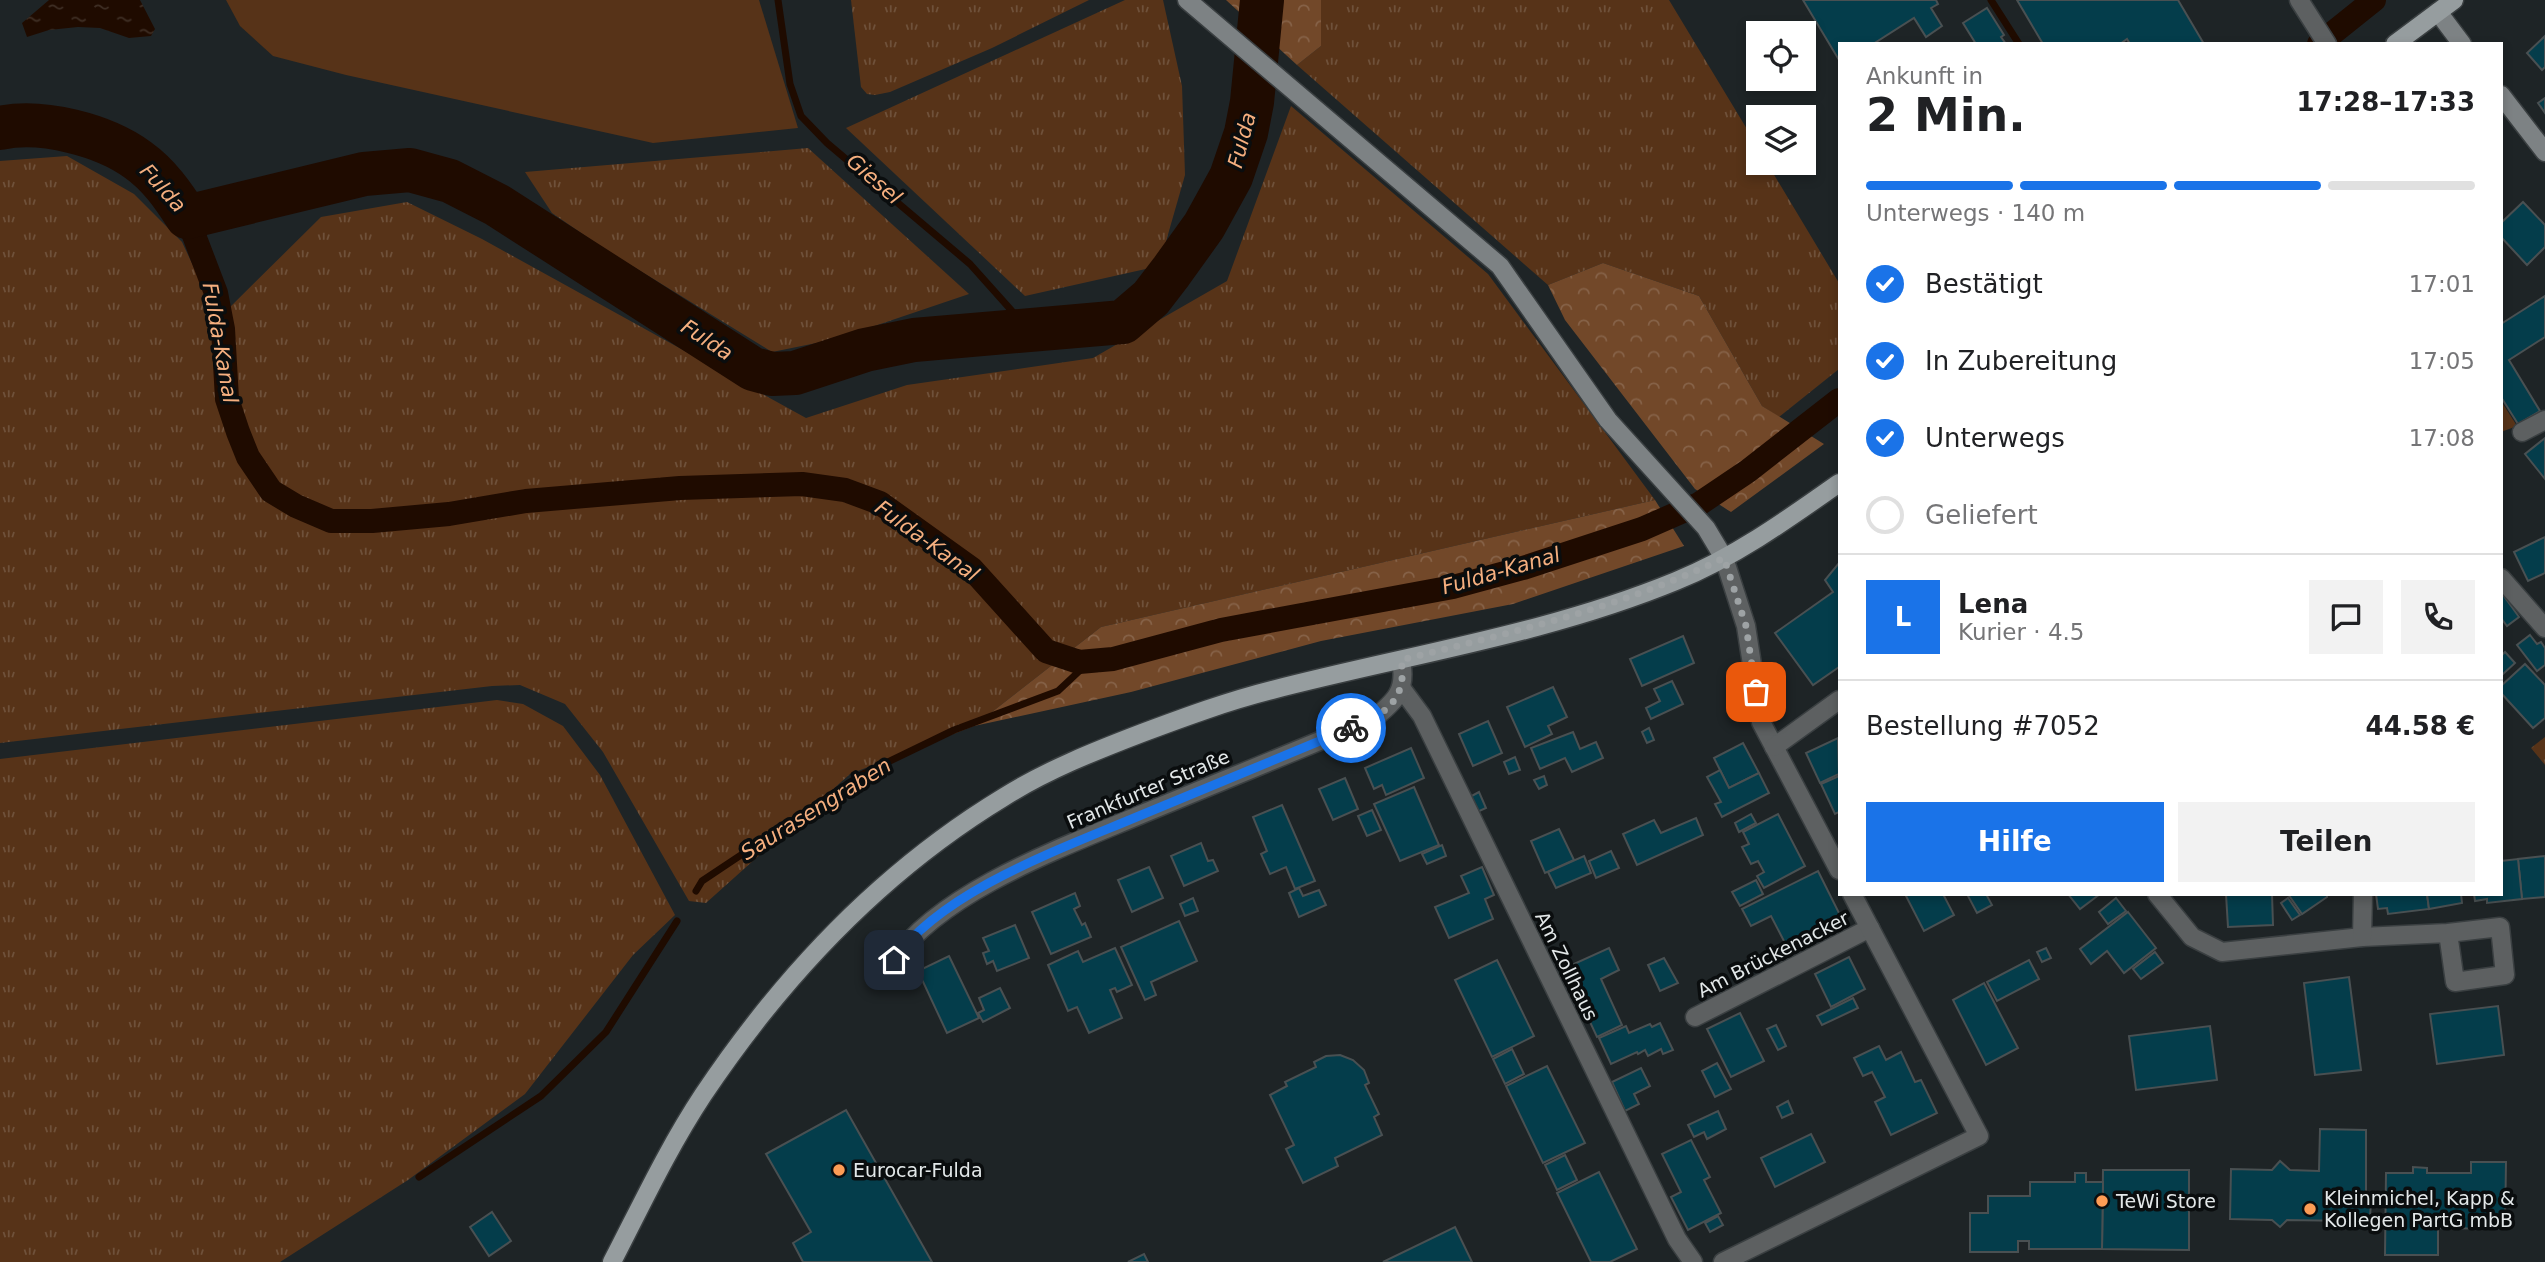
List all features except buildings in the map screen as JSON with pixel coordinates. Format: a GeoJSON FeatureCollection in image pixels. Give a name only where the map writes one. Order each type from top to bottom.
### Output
{"type":"FeatureCollection","features":[{"type":"Feature","properties":{"kind":"main road"},"geometry":{"type":"LineString","coordinates":[[2398,42],[2454,0]]}},
{"type":"Feature","properties":{"kind":"main road"},"geometry":{"type":"LineString","coordinates":[[612,1262],[660,1168],[702,1097],[749,1029],[796,972],[848,918],[911,863],[974,816],[1036,778],[1134,736],[1269,691],[1558,621],[1679,580],[1724,558],[1838,484]]}},
{"type":"Feature","properties":{"kind":"street"},"geometry":{"type":"LineString","coordinates":[[2299,0],[2326,42]]}},
{"type":"Feature","properties":{"kind":"street"},"geometry":{"type":"LineString","coordinates":[[1192,4],[1500,266],[1608,420],[1706,528],[1724,558],[1746,626],[1761,722],[1838,868]]}},
{"type":"Feature","properties":{"kind":"street"},"geometry":{"type":"LineString","coordinates":[[2438,12],[2460,42]]}},
{"type":"Feature","properties":{"kind":"street"},"geometry":{"type":"LineString","coordinates":[[2503,98],[2545,152]]}},
{"type":"Feature","properties":{"kind":"street"},"geometry":{"type":"LineString","coordinates":[[2522,432],[2545,420]]}},
{"type":"Feature","properties":{"kind":"street"},"geometry":{"type":"LineString","coordinates":[[2503,580],[2545,628]]}},
{"type":"Feature","properties":{"kind":"street"},"geometry":{"type":"LineString","coordinates":[[1401,660],[1404,674],[1402,690]]}},
{"type":"Feature","properties":{"kind":"street","name":"Frankfurter Straße"},"geometry":{"type":"LineString","coordinates":[[894,960],[921,928],[982,887],[1058,850],[1373,719],[1388,708],[1402,690]]}},
{"type":"Feature","properties":{"kind":"street","name":"Am Zollhaus"},"geometry":{"type":"LineString","coordinates":[[1402,690],[1422,716],[1677,1240],[1692,1262]]}},
{"type":"Feature","properties":{"kind":"street"},"geometry":{"type":"LineString","coordinates":[[1774,747],[1838,701]]}},
{"type":"Feature","properties":{"kind":"street"},"geometry":{"type":"LineString","coordinates":[[1723,1262],[1979,1136],[1853,896]]}},
{"type":"Feature","properties":{"kind":"street"},"geometry":{"type":"LineString","coordinates":[[2159,896],[2192,937],[2222,952],[2362,937],[2448,933]]}},
{"type":"Feature","properties":{"kind":"street"},"geometry":{"type":"LineString","coordinates":[[2362,937],[2363,896]]}},
{"type":"Feature","properties":{"kind":"street","name":"Am Brückenacker"},"geometry":{"type":"LineString","coordinates":[[1695,1017],[1870,928]]}},
{"type":"Feature","properties":{"kind":"green space"},"geometry":{"type":"Polygon","coordinates":[[[226,0],[759,0],[798,128],[653,143],[346,75],[273,56],[240,26],[226,0]]]}},
{"type":"Feature","properties":{"kind":"green space"},"geometry":{"type":"Polygon","coordinates":[[[851,0],[1089,0],[992,48],[890,92],[875,95],[867,94],[861,87],[851,0]]]}},
{"type":"Feature","properties":{"kind":"green space"},"geometry":{"type":"Polygon","coordinates":[[[1125,0],[1163,0],[1182,86],[1185,175],[1159,266],[1025,296],[846,128],[1125,0]]]}},
{"type":"Feature","properties":{"kind":"green space"},"geometry":{"type":"Polygon","coordinates":[[[1226,0],[1321,0],[1321,46],[1297,65],[1226,0]]]}},
{"type":"Feature","properties":{"kind":"green space"},"geometry":{"type":"Polygon","coordinates":[[[1321,0],[1669,0],[1746,127],[1746,175],[1774,175],[1838,281],[1838,370],[1779,417],[1762,406],[1699,296],[1603,263],[1548,285],[1297,65],[1321,46],[1321,0]]]}},
{"type":"Feature","properties":{"kind":"green space"},"geometry":{"type":"Polygon","coordinates":[[[1291,106],[1488,274],[1655,500],[1101,627],[974,726],[850,774],[706,903],[689,901],[603,752],[565,704],[520,685],[492,686],[0,743],[0,161],[67,156],[134,194],[182,242],[218,319],[321,217],[407,202],[482,239],[806,418],[907,385],[1093,358],[1227,281],[1291,106]]]}},
{"type":"Feature","properties":{"kind":"green space"},"geometry":{"type":"Polygon","coordinates":[[[808,148],[969,294],[836,339],[772,352],[603,248],[552,213],[525,172],[808,148]]]}},
{"type":"Feature","properties":{"kind":"green space"},"geometry":{"type":"Polygon","coordinates":[[[1603,263],[1699,296],[1762,406],[1824,444],[1731,512],[1695,489],[1565,320],[1548,285],[1603,263]]]}},
{"type":"Feature","properties":{"kind":"green space"},"geometry":{"type":"Polygon","coordinates":[[[2503,404],[2517,426],[2503,431],[2503,404]]]}},
{"type":"Feature","properties":{"kind":"green space"},"geometry":{"type":"Polygon","coordinates":[[[1655,500],[1684,546],[1513,604],[1321,641],[1131,692],[974,726],[1101,627],[1655,500]]]}},
{"type":"Feature","properties":{"kind":"green space"},"geometry":{"type":"Polygon","coordinates":[[[497,700],[523,704],[563,726],[600,775],[675,915],[633,955],[525,1094],[408,1180],[280,1262],[0,1262],[0,759],[497,700]]]}},
{"type":"Feature","properties":{"kind":"green space"},"geometry":{"type":"Polygon","coordinates":[[[2545,737],[2545,765],[2531,748],[2545,737]]]}},
{"type":"Feature","properties":{"kind":"water"},"geometry":{"type":"Polygon","coordinates":[[[49,0],[140,0],[155,29],[151,36],[129,38],[100,28],[78,27],[49,30],[27,37],[22,23],[49,0]]]}},
{"type":"Feature","properties":{"kind":"waterway","name":"Giesel"},"geometry":{"type":"LineString","coordinates":[[778,0],[790,84],[801,116],[827,143],[970,264],[1028,329]]}},
{"type":"Feature","properties":{"kind":"waterway","name":"Fulda"},"geometry":{"type":"LineString","coordinates":[[0,128],[53,128],[72,131],[108,143],[153,172],[187,217],[364,174],[410,170],[450,181],[497,205],[753,369],[772,374],[795,373],[865,350],[914,340],[1123,322],[1151,298],[1171,272],[1204,226],[1231,177],[1246,133],[1252,102],[1262,0]]}},
{"type":"Feature","properties":{"kind":"waterway"},"geometry":{"type":"LineString","coordinates":[[1991,0],[2018,42]]}},
{"type":"Feature","properties":{"kind":"waterway","name":"Fulda-Kanal"},"geometry":{"type":"LineString","coordinates":[[2322,42],[2374,0]]}},
{"type":"Feature","properties":{"kind":"waterway","name":"Fulda-Kanal"},"geometry":{"type":"LineString","coordinates":[[187,217],[216,293],[223,329],[227,399],[238,432],[248,457],[271,491],[296,506],[331,521],[372,521],[449,514],[526,501],[680,488],[802,484],[845,490],[880,503],[972,569],[1046,651],[1079,662],[1113,659],[1221,630],[1453,587],[1523,568],[1642,529],[1699,504],[1748,471],[1838,401]]}},
{"type":"Feature","properties":{"kind":"waterway","name":"Saurasengraben"},"geometry":{"type":"LineString","coordinates":[[696,891],[702,881],[861,775],[954,730],[1058,691],[1090,661]]}},
{"type":"Feature","properties":{"kind":"waterway","name":"Saurasengraben"},"geometry":{"type":"LineString","coordinates":[[419,1177],[541,1096],[606,1032],[677,921]]}},
{"type":"Feature","properties":{"kind":"way so far"},"geometry":{"type":"LineString","coordinates":[[1351,728],[1373,719],[1388,708],[1402,690],[1404,674],[1401,660],[1558,621],[1628,599],[1679,580],[1724,558],[1746,626],[1756,692]]}},
{"type":"Feature","properties":{"kind":"place","name":"Eurocar-Fulda"},"geometry":{"type":"Point","coordinates":[839,1170]}},
{"type":"Feature","properties":{"kind":"place","name":"TeWi Store"},"geometry":{"type":"Point","coordinates":[2102,1201]}},
{"type":"Feature","properties":{"kind":"place","name":"Kleinmichel, Kapp & Kollegen PartG mbB"},"geometry":{"type":"Point","coordinates":[2310,1209]}},
{"type":"Feature","properties":{"kind":"route"},"geometry":{"type":"LineString","coordinates":[[894,960],[921,928],[975,891],[1058,850],[1351,728]]}}]}
